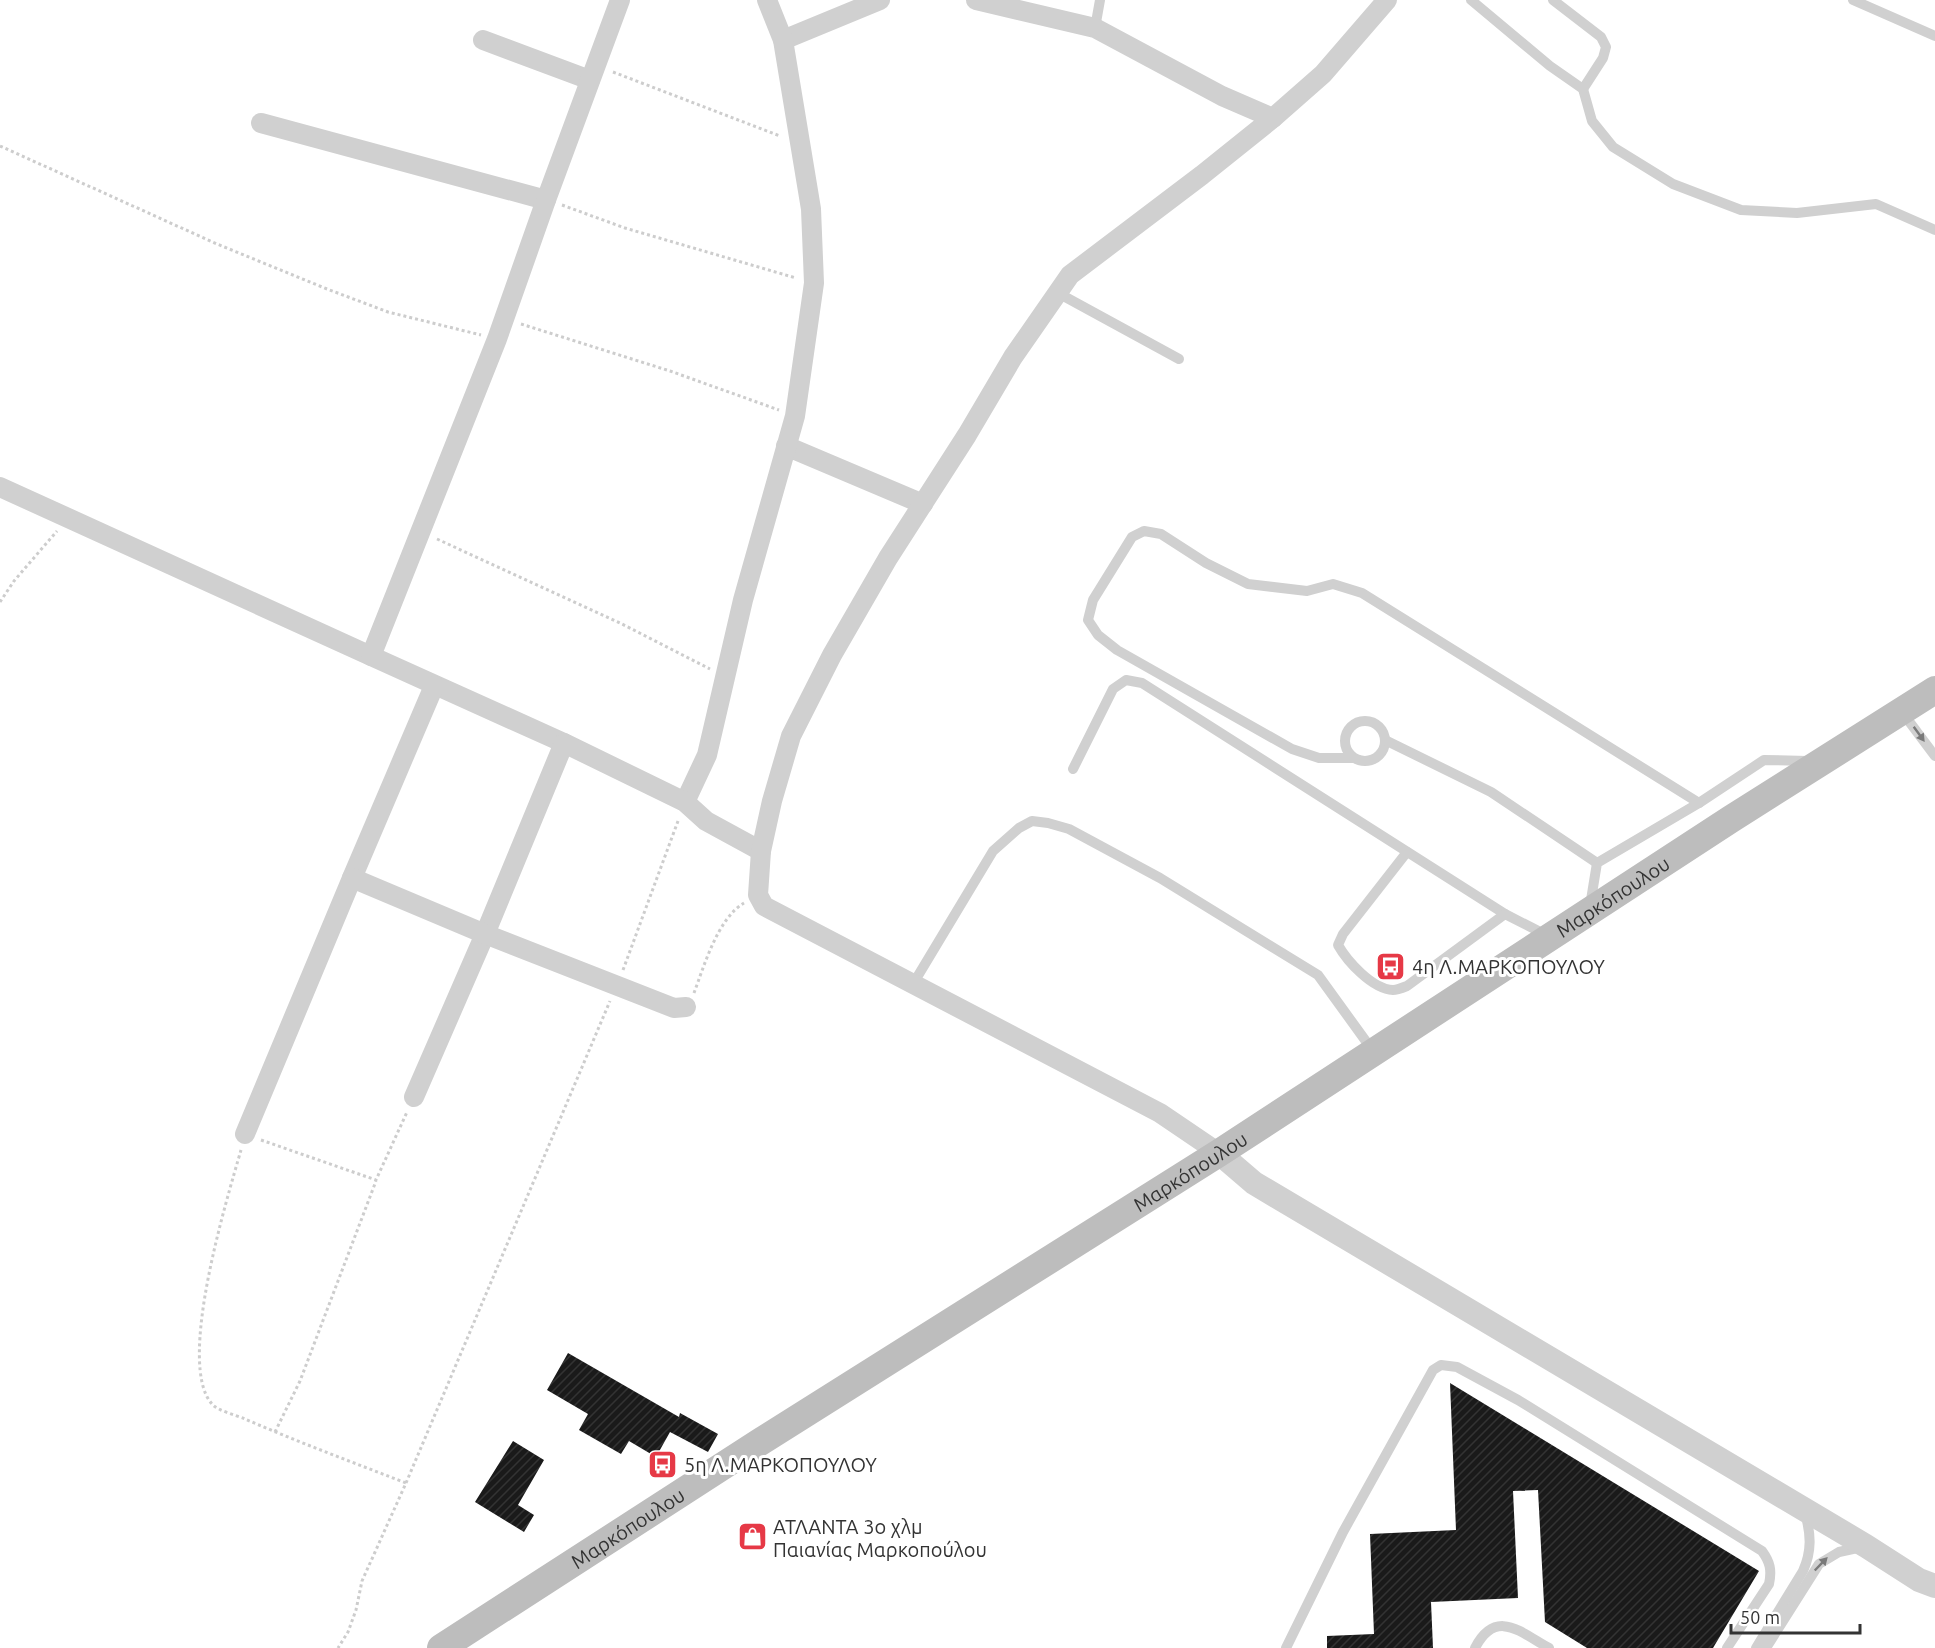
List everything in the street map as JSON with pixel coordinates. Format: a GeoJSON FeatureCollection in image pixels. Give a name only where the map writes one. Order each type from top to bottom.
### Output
{"type":"FeatureCollection","features":[{"type":"Feature","properties":{"kind":"main road","name":"Μαρκόπουλου"},"geometry":{"type":"LineString","coordinates":[[441,1648],[760,1442],[1219,1153],[1731,819],[1934,692]]}},
{"type":"Feature","properties":{"kind":"street"},"geometry":{"type":"LineString","coordinates":[[371,656],[505,318],[620,0]]}},
{"type":"Feature","properties":{"kind":"street"},"geometry":{"type":"LineString","coordinates":[[685,802],[707,755],[743,600],[795,416],[814,283],[811,209],[783,40],[767,0]]}},
{"type":"Feature","properties":{"kind":"street"},"geometry":{"type":"LineString","coordinates":[[783,40],[880,0]]}},
{"type":"Feature","properties":{"kind":"street"},"geometry":{"type":"LineString","coordinates":[[976,0],[1095,28],[1222,96],[1273,118]]}},
{"type":"Feature","properties":{"kind":"street"},"geometry":{"type":"LineString","coordinates":[[1387,0],[1323,74],[1273,118],[1203,175],[1070,275],[1013,357],[967,435],[888,558],[832,655],[792,736],[772,801],[761,851],[758,895],[764,906],[1160,1113],[1219,1153],[1264,1189],[1927,1583],[1935,1599]]}},
{"type":"Feature","properties":{"kind":"street"},"geometry":{"type":"LineString","coordinates":[[483,40],[593,73]]}},
{"type":"Feature","properties":{"kind":"street"},"geometry":{"type":"LineString","coordinates":[[261,123],[546,200]]}},
{"type":"Feature","properties":{"kind":"street"},"geometry":{"type":"LineString","coordinates":[[786,446],[922,504]]}},
{"type":"Feature","properties":{"kind":"street"},"geometry":{"type":"LineString","coordinates":[[0,487],[434,686],[564,743],[685,802],[706,821],[761,851]]}},
{"type":"Feature","properties":{"kind":"street"},"geometry":{"type":"LineString","coordinates":[[245,1134],[434,686]]}},
{"type":"Feature","properties":{"kind":"street"},"geometry":{"type":"LineString","coordinates":[[414,1096],[485,934],[564,743]]}},
{"type":"Feature","properties":{"kind":"street"},"geometry":{"type":"LineString","coordinates":[[352,878],[485,934],[674,1008],[686,1007]]}},
{"type":"Feature","properties":{"kind":"lane"},"geometry":{"type":"LineString","coordinates":[[1095,28],[1100,0]]}},
{"type":"Feature","properties":{"kind":"lane"},"geometry":{"type":"LineString","coordinates":[[1471,0],[1550,66],[1583,89],[1592,121],[1613,147],[1673,184],[1741,210],[1797,213],[1876,204],[1935,230]]}},
{"type":"Feature","properties":{"kind":"lane"},"geometry":{"type":"LineString","coordinates":[[1554,0],[1601,37],[1606,47],[1603,58],[1583,89]]}},
{"type":"Feature","properties":{"kind":"lane"},"geometry":{"type":"LineString","coordinates":[[1853,0],[1935,36]]}},
{"type":"Feature","properties":{"kind":"lane"},"geometry":{"type":"LineString","coordinates":[[1058,293],[1179,359]]}},
{"type":"Feature","properties":{"kind":"lane"},"geometry":{"type":"LineString","coordinates":[[1353,758],[1345,747],[1350,728],[1355,724],[1368,721],[1374,723],[1384,733],[1385,740],[1382,753],[1372,761],[1365,762],[1353,758],[1319,758],[1292,749],[1117,650],[1098,635],[1088,620],[1093,600],[1132,537],[1144,531],[1161,534],[1206,563],[1248,584],[1307,591],[1333,584],[1362,593],[1699,803]]}},
{"type":"Feature","properties":{"kind":"lane"},"geometry":{"type":"LineString","coordinates":[[1072,769],[1113,689],[1126,680],[1142,683],[1505,914],[1551,938]]}},
{"type":"Feature","properties":{"kind":"lane"},"geometry":{"type":"LineString","coordinates":[[1902,711],[1935,756]]}},
{"type":"Feature","properties":{"kind":"lane"},"geometry":{"type":"LineString","coordinates":[[1385,740],[1491,792],[1597,863]]}},
{"type":"Feature","properties":{"kind":"lane"},"geometry":{"type":"LineString","coordinates":[[1597,863],[1699,803],[1764,760],[1823,762]]}},
{"type":"Feature","properties":{"kind":"lane"},"geometry":{"type":"LineString","coordinates":[[913,984],[993,851],[1019,828],[1032,821],[1048,823],[1069,829],[1160,878],[1318,975],[1373,1051]]}},
{"type":"Feature","properties":{"kind":"lane"},"geometry":{"type":"LineString","coordinates":[[1407,852],[1343,934],[1338,945],[1362,974],[1382,988],[1395,990],[1407,986],[1505,914]]}},
{"type":"Feature","properties":{"kind":"lane"},"geometry":{"type":"LineString","coordinates":[[1589,913],[1597,863]]}},
{"type":"Feature","properties":{"kind":"lane"},"geometry":{"type":"LineString","coordinates":[[1286,1648],[1343,1532],[1428,1380],[1434,1370],[1446,1364],[1457,1367],[1518,1400],[1762,1551],[1769,1560],[1771,1573],[1769,1584],[1727,1648]]}},
{"type":"Feature","properties":{"kind":"lane"},"geometry":{"type":"LineString","coordinates":[[1756,1648],[1808,1560],[1810,1532],[1804,1509]]}},
{"type":"Feature","properties":{"kind":"lane"},"geometry":{"type":"LineString","coordinates":[[1766,1648],[1819,1564],[1839,1552],[1866,1546]]}},
{"type":"Feature","properties":{"kind":"lane"},"geometry":{"type":"LineString","coordinates":[[1475,1648],[1481,1636],[1498,1626],[1515,1628],[1549,1648]]}},
{"type":"Feature","properties":{"kind":"path"},"geometry":{"type":"LineString","coordinates":[[593,73],[799,143]]}},
{"type":"Feature","properties":{"kind":"path"},"geometry":{"type":"LineString","coordinates":[[0,146],[217,244],[327,289],[388,312],[497,339]]}},
{"type":"Feature","properties":{"kind":"path"},"geometry":{"type":"LineString","coordinates":[[546,200],[625,228],[814,283]]}},
{"type":"Feature","properties":{"kind":"path"},"geometry":{"type":"LineString","coordinates":[[505,318],[670,371],[795,416]]}},
{"type":"Feature","properties":{"kind":"path"},"geometry":{"type":"LineString","coordinates":[[0,602],[14,581],[68,518]]}},
{"type":"Feature","properties":{"kind":"path"},"geometry":{"type":"LineString","coordinates":[[420,530],[725,676]]}},
{"type":"Feature","properties":{"kind":"path"},"geometry":{"type":"LineString","coordinates":[[338,1648],[348,1632],[356,1610],[362,1581],[406,1483],[617,985],[685,802]]}},
{"type":"Feature","properties":{"kind":"path"},"geometry":{"type":"LineString","coordinates":[[686,1007],[716,936],[736,908],[758,895]]}},
{"type":"Feature","properties":{"kind":"path"},"geometry":{"type":"LineString","coordinates":[[275,1432],[300,1381],[376,1180],[414,1096]]}},
{"type":"Feature","properties":{"kind":"path"},"geometry":{"type":"LineString","coordinates":[[376,1180],[245,1134],[215,1245],[202,1307],[200,1359],[203,1386],[212,1405],[406,1483]]}},
{"type":"Feature","properties":{"kind":"building"},"geometry":{"type":"Polygon","coordinates":[[[568,1353],[679,1417],[680,1413],[718,1434],[708,1452],[670,1432],[656,1457],[629,1441],[621,1454],[579,1430],[588,1414],[547,1390],[568,1353]]]}},
{"type":"Feature","properties":{"kind":"building"},"geometry":{"type":"Polygon","coordinates":[[[1450,1383],[1759,1571],[1713,1648],[1587,1648],[1545,1622],[1538,1490],[1513,1491],[1518,1598],[1431,1602],[1433,1648],[1327,1648],[1327,1636],[1374,1634],[1370,1534],[1456,1530],[1450,1383]]]}},
{"type":"Feature","properties":{"kind":"building"},"geometry":{"type":"Polygon","coordinates":[[[513,1441],[544,1460],[518,1505],[534,1515],[524,1532],[475,1502],[513,1441]]]}},
{"type":"Feature","properties":{"kind":"place","name":"4η Λ.ΜΑΡΚΟΠΟΥΛΟΥ"},"geometry":{"type":"Point","coordinates":[1391,966]}},
{"type":"Feature","properties":{"kind":"place","name":"5η Λ.ΜΑΡΚΟΠΟΥΛΟΥ"},"geometry":{"type":"Point","coordinates":[663,1464]}},
{"type":"Feature","properties":{"kind":"place","name":"ΑΤΛΑΝΤΑ 3ο χλμ Παιανίας Μαρκοπούλου"},"geometry":{"type":"Point","coordinates":[752,1537]}}]}
